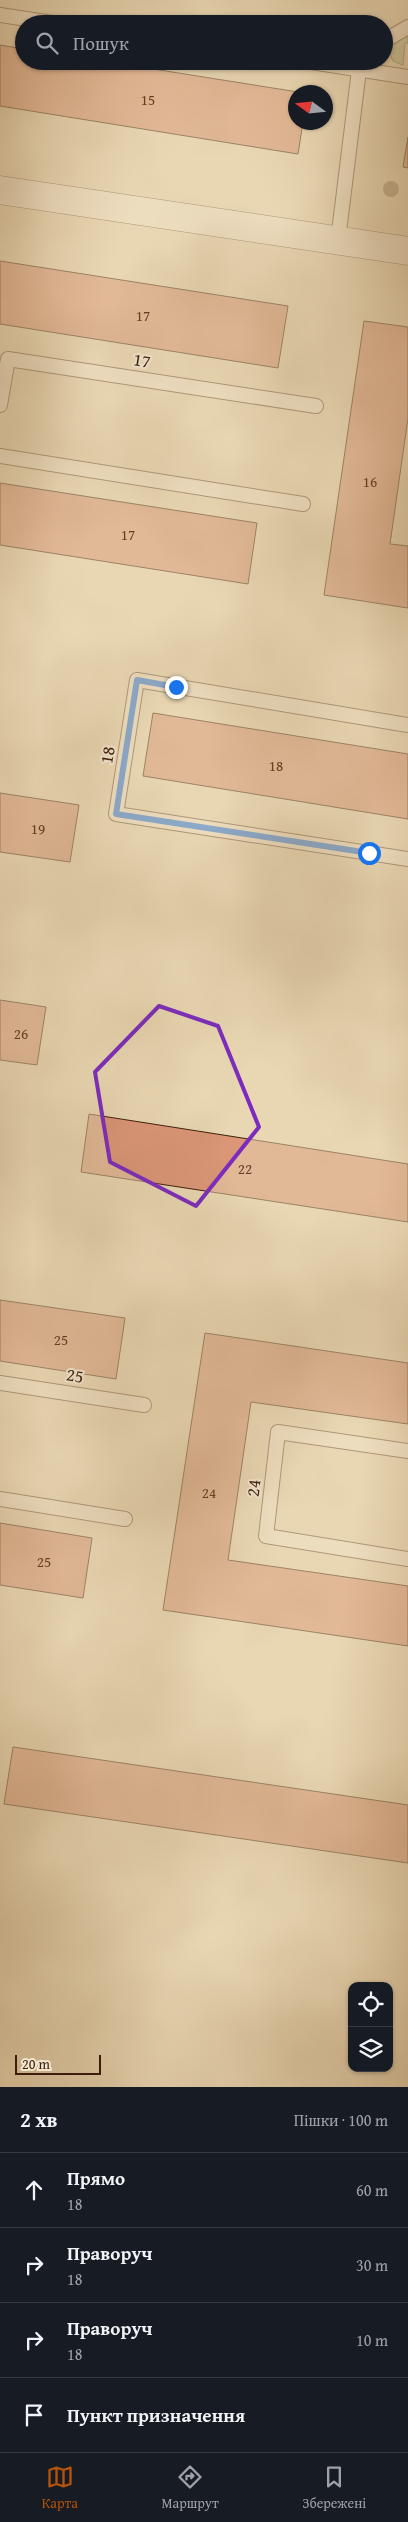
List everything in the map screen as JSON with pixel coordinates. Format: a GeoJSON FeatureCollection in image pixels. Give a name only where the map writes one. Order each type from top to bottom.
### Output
{"type":"FeatureCollection","features":[{"type":"Feature","properties":{"kind":"street"},"geometry":{"type":"LineString","coordinates":[[0,190],[408,251]]}},
{"type":"Feature","properties":{"kind":"lane"},"geometry":{"type":"LineString","coordinates":[[0,15],[15,17]]}},
{"type":"Feature","properties":{"kind":"lane"},"geometry":{"type":"LineString","coordinates":[[393,36],[408,27]]}},
{"type":"Feature","properties":{"kind":"lane"},"geometry":{"type":"LineString","coordinates":[[338,240],[362,70]]}},
{"type":"Feature","properties":{"kind":"lane"},"geometry":{"type":"LineString","coordinates":[[382,70],[408,77]]}},
{"type":"Feature","properties":{"kind":"lane","name":"17"},"geometry":{"type":"LineString","coordinates":[[0,405],[8,358],[316,406]]}},
{"type":"Feature","properties":{"kind":"lane"},"geometry":{"type":"LineString","coordinates":[[0,456],[302,504]]}},
{"type":"Feature","properties":{"kind":"lane","name":"18"},"geometry":{"type":"LineString","coordinates":[[408,725],[137,680],[116,814],[408,859]]}},
{"type":"Feature","properties":{"kind":"lane","name":"25"},"geometry":{"type":"LineString","coordinates":[[0,1383],[144,1405]]}},
{"type":"Feature","properties":{"kind":"lane","name":"24"},"geometry":{"type":"LineString","coordinates":[[408,1452],[278,1432],[266,1536],[408,1559]]}},
{"type":"Feature","properties":{"kind":"lane"},"geometry":{"type":"LineString","coordinates":[[0,1499],[125,1519]]}},
{"type":"Feature","properties":{"kind":"highlighted area"},"geometry":{"type":"Polygon","coordinates":[[[159,1006],[218,1026],[259,1127],[196,1206],[110,1162],[95,1072],[159,1006]]]}},
{"type":"Feature","properties":{"kind":"green space"},"geometry":{"type":"Polygon","coordinates":[[[408,35],[408,43],[405,43],[403,65],[393,61],[393,43],[408,35]]]}},
{"type":"Feature","properties":{"kind":"building"},"geometry":{"type":"Polygon","coordinates":[[[0,45],[15,48],[15,70],[160,70],[288,90],[288,130],[302,130],[298,154],[0,106],[0,45]]]}},
{"type":"Feature","properties":{"kind":"building"},"geometry":{"type":"Polygon","coordinates":[[[408,137],[408,168],[403,167],[408,137]]]}},
{"type":"Feature","properties":{"kind":"building"},"geometry":{"type":"Polygon","coordinates":[[[0,261],[288,306],[278,368],[0,324],[0,261]]]}},
{"type":"Feature","properties":{"kind":"building"},"geometry":{"type":"Polygon","coordinates":[[[364,321],[408,327],[408,418],[390,544],[408,546],[408,608],[324,595],[364,321]]]}},
{"type":"Feature","properties":{"kind":"building"},"geometry":{"type":"Polygon","coordinates":[[[0,483],[257,523],[248,584],[0,545],[0,483]]]}},
{"type":"Feature","properties":{"kind":"building"},"geometry":{"type":"Polygon","coordinates":[[[153,713],[408,754],[408,819],[143,776],[153,713]]]}},
{"type":"Feature","properties":{"kind":"building"},"geometry":{"type":"Polygon","coordinates":[[[0,793],[79,805],[70,862],[0,852],[0,793]]]}},
{"type":"Feature","properties":{"kind":"building"},"geometry":{"type":"Polygon","coordinates":[[[0,1000],[46,1007],[37,1065],[0,1060],[0,1000]]]}},
{"type":"Feature","properties":{"kind":"building"},"geometry":{"type":"Polygon","coordinates":[[[89,1114],[408,1164],[408,1222],[81,1172],[89,1114]]]}},
{"type":"Feature","properties":{"kind":"building"},"geometry":{"type":"Polygon","coordinates":[[[0,1300],[125,1318],[116,1379],[0,1361],[0,1300]]]}},
{"type":"Feature","properties":{"kind":"building"},"geometry":{"type":"Polygon","coordinates":[[[205,1333],[408,1363],[408,1424],[251,1402],[228,1560],[408,1586],[408,1646],[163,1610],[205,1333]]]}},
{"type":"Feature","properties":{"kind":"building"},"geometry":{"type":"Polygon","coordinates":[[[0,1523],[92,1538],[83,1598],[0,1585],[0,1523]]]}},
{"type":"Feature","properties":{"kind":"building"},"geometry":{"type":"Polygon","coordinates":[[[13,1747],[408,1805],[408,1863],[4,1804],[13,1747]]]}},
{"type":"Feature","properties":{"kind":"route"},"geometry":{"type":"LineString","coordinates":[[176,687],[137,680],[116,814],[369,853]]}}]}
